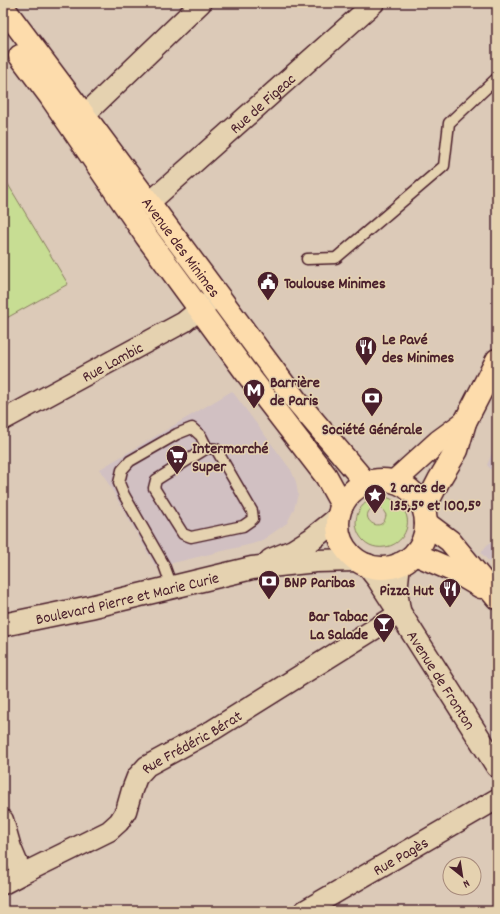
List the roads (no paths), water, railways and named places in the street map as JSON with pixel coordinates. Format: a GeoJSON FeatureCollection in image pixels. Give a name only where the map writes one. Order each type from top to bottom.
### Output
{"type":"FeatureCollection","features":[{"type":"Feature","properties":{"kind":"main road","name":"Avenue des Minimes"},"geometry":{"type":"LineString","coordinates":[[3,7],[78,121],[146,236],[245,371],[326,476],[340,511]]}},
{"type":"Feature","properties":{"kind":"main road","name":"Avenue des Minimes"},"geometry":{"type":"LineString","coordinates":[[3,32],[50,96],[78,121],[149,203],[295,399],[366,483]]}},
{"type":"Feature","properties":{"kind":"main road"},"geometry":{"type":"LineString","coordinates":[[497,360],[465,422],[457,450],[439,480],[425,516],[424,534],[420,545],[407,559],[388,567],[377,567],[361,563],[346,550],[338,531],[340,511],[348,494],[358,486],[378,479],[395,481],[414,493],[420,502],[425,516],[450,541],[497,599]]}},
{"type":"Feature","properties":{"kind":"main road"},"geometry":{"type":"LineString","coordinates":[[395,481],[439,441],[465,422]]}},
{"type":"Feature","properties":{"kind":"main road","name":"Boulevard Pierre et Marie Curie"},"geometry":{"type":"LineString","coordinates":[[252,568],[298,548],[312,539],[340,511]]}},
{"type":"Feature","properties":{"kind":"main road"},"geometry":{"type":"LineString","coordinates":[[407,559],[452,570],[478,585],[497,599]]}},
{"type":"Feature","properties":{"kind":"main road","name":"Avenue de Fronton"},"geometry":{"type":"LineString","coordinates":[[400,613],[396,591],[407,559]]}},
{"type":"Feature","properties":{"kind":"main road","name":"Boulevard Pierre et Marie Curie"},"geometry":{"type":"LineString","coordinates":[[3,625],[90,607],[252,568],[316,561],[361,563]]}},
{"type":"Feature","properties":{"kind":"main road","name":"Avenue de Fronton"},"geometry":{"type":"LineString","coordinates":[[361,563],[378,579],[497,766]]}},
{"type":"Feature","properties":{"kind":"street"},"geometry":{"type":"LineString","coordinates":[[78,121],[201,3]]}},
{"type":"Feature","properties":{"kind":"street","name":"Rue de Figeac"},"geometry":{"type":"LineString","coordinates":[[149,203],[374,3]]}},
{"type":"Feature","properties":{"kind":"street","name":"Rue Lambic"},"geometry":{"type":"LineString","coordinates":[[3,420],[184,322],[204,304],[218,297]]}},
{"type":"Feature","properties":{"kind":"street","name":"Rue Frédéric Bérat"},"geometry":{"type":"LineString","coordinates":[[3,884],[109,831],[119,822],[126,811],[137,777],[147,766],[213,730],[400,613]]}},
{"type":"Feature","properties":{"kind":"street","name":"Rue Pagès"},"geometry":{"type":"LineString","coordinates":[[304,911],[497,800]]}},
{"type":"Feature","properties":{"kind":"street"},"geometry":{"type":"LineString","coordinates":[[3,820],[11,848],[22,874]]}},
{"type":"Feature","properties":{"kind":"lane"},"geometry":{"type":"LineString","coordinates":[[307,259],[336,258],[444,166],[449,122],[497,78]]}},
{"type":"Feature","properties":{"kind":"lane"},"geometry":{"type":"LineString","coordinates":[[172,587],[164,565],[119,483],[122,470],[130,461],[177,434],[192,428],[201,436],[207,448]]}},
{"type":"Feature","properties":{"kind":"lane"},"geometry":{"type":"LineString","coordinates":[[207,448],[216,449],[252,511],[253,519],[243,526],[191,537],[183,534],[154,488],[156,480],[207,448]]}},
{"type":"Feature","properties":{"kind":"place","name":"Toulouse Minimes"},"geometry":{"type":"Point","coordinates":[268,302]}},
{"type":"Feature","properties":{"kind":"place","name":"Le Pavé des Minimes"},"geometry":{"type":"Point","coordinates":[366,366]}},
{"type":"Feature","properties":{"kind":"place","name":"Barrière de Paris"},"geometry":{"type":"Point","coordinates":[254,410]}},
{"type":"Feature","properties":{"kind":"place","name":"Société Générale"},"geometry":{"type":"Point","coordinates":[372,418]}},
{"type":"Feature","properties":{"kind":"place","name":"Intermarché Super"},"geometry":{"type":"Point","coordinates":[177,476]}},
{"type":"Feature","properties":{"kind":"place","name":"2 arcs de 135,5° et 100,5°"},"geometry":{"type":"Point","coordinates":[375,514]}},
{"type":"Feature","properties":{"kind":"place","name":"BNP Paribas"},"geometry":{"type":"Point","coordinates":[269,600]}},
{"type":"Feature","properties":{"kind":"place","name":"Pizza Hut"},"geometry":{"type":"Point","coordinates":[450,608]}},
{"type":"Feature","properties":{"kind":"place","name":"Bar Tabac La Salade"},"geometry":{"type":"Point","coordinates":[384,644]}}]}
